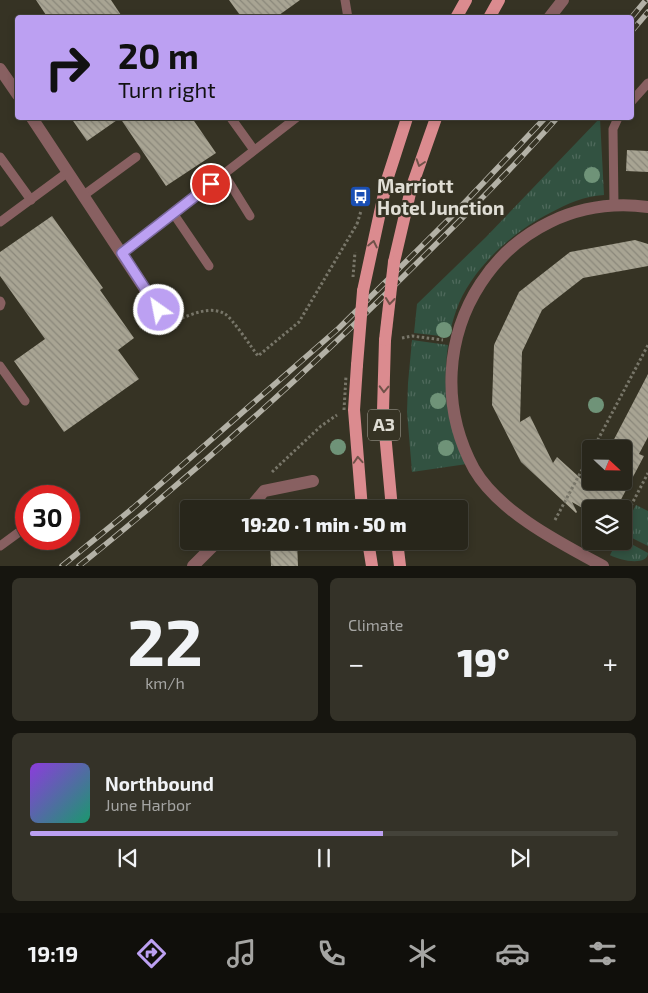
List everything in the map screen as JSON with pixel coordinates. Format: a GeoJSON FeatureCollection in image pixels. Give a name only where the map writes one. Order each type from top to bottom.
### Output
{"type":"FeatureCollection","features":[{"type":"Feature","properties":{"kind":"main road"},"geometry":{"type":"LineString","coordinates":[[458,15],[466,0]]}},
{"type":"Feature","properties":{"kind":"main road"},"geometry":{"type":"LineString","coordinates":[[491,15],[499,0]]}},
{"type":"Feature","properties":{"kind":"main road","name":"A3"},"geometry":{"type":"LineString","coordinates":[[361,500],[354,410],[363,291],[387,180],[406,120]]}},
{"type":"Feature","properties":{"kind":"main road","name":"A3"},"geometry":{"type":"LineString","coordinates":[[391,500],[383,411],[385,340],[394,262],[411,189],[435,120]]}},
{"type":"Feature","properties":{"kind":"main road"},"geometry":{"type":"LineString","coordinates":[[369,550],[372,566]]}},
{"type":"Feature","properties":{"kind":"main road"},"geometry":{"type":"LineString","coordinates":[[397,550],[400,566]]}},
{"type":"Feature","properties":{"kind":"street"},"geometry":{"type":"LineString","coordinates":[[552,15],[563,0]]}},
{"type":"Feature","properties":{"kind":"street"},"geometry":{"type":"LineString","coordinates":[[0,68],[15,90]]}},
{"type":"Feature","properties":{"kind":"street"},"geometry":{"type":"LineString","coordinates":[[33,120],[168,324]]}},
{"type":"Feature","properties":{"kind":"street"},"geometry":{"type":"LineString","coordinates":[[603,566],[548,535],[521,517],[504,503],[475,470],[458,431],[453,410],[452,386],[456,342],[461,320],[469,302],[499,260],[538,227],[581,210],[630,205],[648,207]]}},
{"type":"Feature","properties":{"kind":"street"},"geometry":{"type":"LineString","coordinates":[[256,500],[264,491],[313,482]]}},
{"type":"Feature","properties":{"kind":"street"},"geometry":{"type":"LineString","coordinates":[[193,566],[209,550]]}},
{"type":"Feature","properties":{"kind":"lane"},"geometry":{"type":"LineString","coordinates":[[345,0],[348,15]]}},
{"type":"Feature","properties":{"kind":"lane"},"geometry":{"type":"LineString","coordinates":[[634,99],[648,83]]}},
{"type":"Feature","properties":{"kind":"lane"},"geometry":{"type":"LineString","coordinates":[[232,120],[254,150]]}},
{"type":"Feature","properties":{"kind":"lane"},"geometry":{"type":"LineString","coordinates":[[122,253],[293,120]]}},
{"type":"Feature","properties":{"kind":"lane"},"geometry":{"type":"LineString","coordinates":[[614,206],[613,129],[617,120]]}},
{"type":"Feature","properties":{"kind":"lane"},"geometry":{"type":"LineString","coordinates":[[84,195],[136,157]]}},
{"type":"Feature","properties":{"kind":"lane"},"geometry":{"type":"LineString","coordinates":[[0,158],[31,200]]}},
{"type":"Feature","properties":{"kind":"lane"},"geometry":{"type":"LineString","coordinates":[[0,222],[68,172]]}},
{"type":"Feature","properties":{"kind":"lane"},"geometry":{"type":"LineString","coordinates":[[224,174],[250,216]]}},
{"type":"Feature","properties":{"kind":"lane"},"geometry":{"type":"LineString","coordinates":[[173,213],[209,266]]}},
{"type":"Feature","properties":{"kind":"lane"},"geometry":{"type":"LineString","coordinates":[[0,301],[0,306]]}},
{"type":"Feature","properties":{"kind":"lane"},"geometry":{"type":"LineString","coordinates":[[0,366],[25,401]]}},
{"type":"Feature","properties":{"kind":"lane"},"geometry":{"type":"LineString","coordinates":[[0,546],[15,535]]}},
{"type":"Feature","properties":{"kind":"path"},"geometry":{"type":"LineString","coordinates":[[168,324],[200,312],[216,312],[226,315],[258,356],[299,322],[357,224]]}},
{"type":"Feature","properties":{"kind":"path"},"geometry":{"type":"LineString","coordinates":[[412,336],[436,339]]}},
{"type":"Feature","properties":{"kind":"path"},"geometry":{"type":"LineString","coordinates":[[598,440],[648,345]]}},
{"type":"Feature","properties":{"kind":"path"},"geometry":{"type":"LineString","coordinates":[[264,491],[272,472],[321,426],[344,410]]}},
{"type":"Feature","properties":{"kind":"path"},"geometry":{"type":"LineString","coordinates":[[548,535],[582,469]]}},
{"type":"Feature","properties":{"kind":"path"},"geometry":{"type":"LineString","coordinates":[[632,504],[648,473]]}},
{"type":"Feature","properties":{"kind":"green space"},"geometry":{"type":"Polygon","coordinates":[[[600,120],[604,195],[583,199],[563,207],[536,221],[507,242],[471,281],[456,311],[449,337],[414,333],[417,304],[486,237],[600,120]]]}},
{"type":"Feature","properties":{"kind":"green space"},"geometry":{"type":"Polygon","coordinates":[[[412,340],[448,345],[446,392],[448,406],[455,434],[467,464],[412,472],[407,412],[412,340]]]}},
{"type":"Feature","properties":{"kind":"green space"},"geometry":{"type":"Polygon","coordinates":[[[636,505],[648,511],[648,546],[632,538],[632,512],[636,505]]]}},
{"type":"Feature","properties":{"kind":"green space"},"geometry":{"type":"Polygon","coordinates":[[[632,544],[648,553],[647,557],[639,561],[620,559],[610,555],[612,550],[632,550],[632,544]]]}},
{"type":"Feature","properties":{"kind":"building"},"geometry":{"type":"Polygon","coordinates":[[[36,0],[111,0],[121,15],[46,15],[36,0]]]}},
{"type":"Feature","properties":{"kind":"building"},"geometry":{"type":"Polygon","coordinates":[[[229,0],[300,0],[279,15],[240,15],[229,0]]]}},
{"type":"Feature","properties":{"kind":"building"},"geometry":{"type":"Polygon","coordinates":[[[72,120],[117,120],[87,141],[72,120]]]}},
{"type":"Feature","properties":{"kind":"building"},"geometry":{"type":"Polygon","coordinates":[[[121,120],[193,120],[216,153],[166,186],[121,120]]]}},
{"type":"Feature","properties":{"kind":"building"},"geometry":{"type":"Polygon","coordinates":[[[627,150],[648,151],[648,172],[626,171],[627,150]]]}},
{"type":"Feature","properties":{"kind":"building"},"geometry":{"type":"Polygon","coordinates":[[[52,216],[103,288],[100,290],[134,338],[118,350],[139,379],[64,432],[14,361],[45,339],[0,276],[0,252],[52,216]]]}},
{"type":"Feature","properties":{"kind":"building"},"geometry":{"type":"Polygon","coordinates":[[[635,240],[648,244],[648,266],[583,278],[542,310],[522,352],[520,422],[530,416],[553,463],[557,457],[582,480],[582,490],[626,490],[621,500],[582,500],[582,508],[572,502],[576,513],[521,462],[492,405],[494,345],[519,292],[570,252],[635,240]]]}},
{"type":"Feature","properties":{"kind":"building"},"geometry":{"type":"Polygon","coordinates":[[[648,374],[648,437],[639,454],[644,456],[632,479],[632,440],[614,440],[648,374]]]}},
{"type":"Feature","properties":{"kind":"building"},"geometry":{"type":"Polygon","coordinates":[[[270,550],[297,550],[298,566],[271,566],[270,550]]]}},
{"type":"Feature","properties":{"kind":"railway"},"geometry":{"type":"LineString","coordinates":[[634,15],[646,0]]}},
{"type":"Feature","properties":{"kind":"railway"},"geometry":{"type":"LineString","coordinates":[[634,28],[648,12]]}},
{"type":"Feature","properties":{"kind":"railway"},"geometry":{"type":"LineString","coordinates":[[62,566],[133,508],[339,328],[451,217],[543,120]]}},
{"type":"Feature","properties":{"kind":"railway"},"geometry":{"type":"LineString","coordinates":[[79,566],[252,420],[335,343],[470,210],[555,120]]}},
{"type":"Feature","properties":{"kind":"place","name":"Marriott Hotel Junction"},"geometry":{"type":"Point","coordinates":[361,197]}},
{"type":"Feature","properties":{"kind":"route"},"geometry":{"type":"LineString","coordinates":[[159,310],[122,253],[211,184]]}}]}
